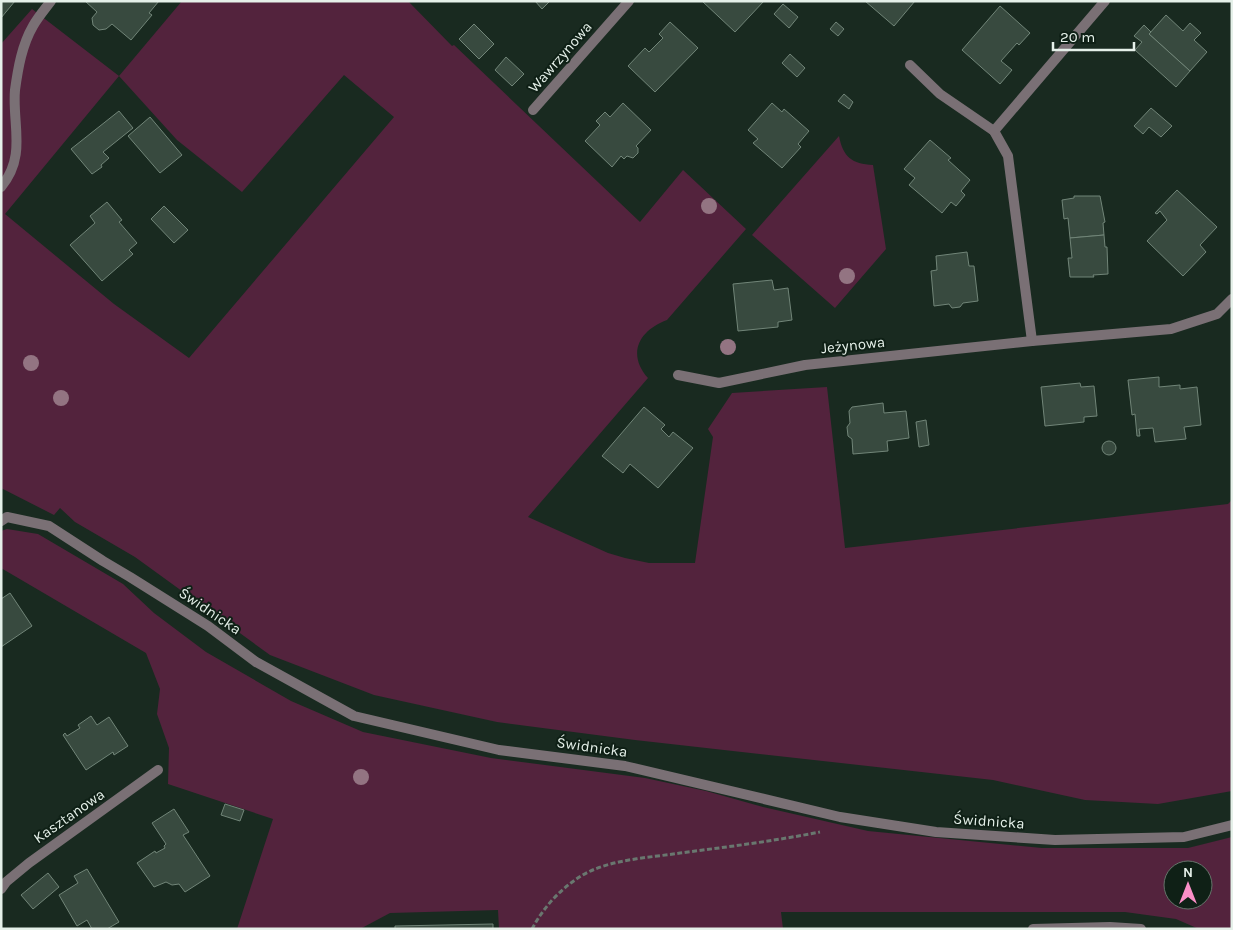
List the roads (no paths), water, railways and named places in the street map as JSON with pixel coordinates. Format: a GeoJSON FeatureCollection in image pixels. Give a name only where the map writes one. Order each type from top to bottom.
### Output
{"type":"FeatureCollection","features":[{"type":"Feature","properties":{"kind":"street"},"geometry":{"type":"LineString","coordinates":[[1,187],[13,167],[18,146],[15,91],[22,51],[33,26],[51,1]]}},
{"type":"Feature","properties":{"kind":"street","name":"Wawrzynowa"},"geometry":{"type":"LineString","coordinates":[[533,110],[629,1]]}},
{"type":"Feature","properties":{"kind":"street"},"geometry":{"type":"LineString","coordinates":[[994,132],[1105,1]]}},
{"type":"Feature","properties":{"kind":"street"},"geometry":{"type":"LineString","coordinates":[[910,65],[940,94],[994,132],[1008,156],[1032,341]]}},
{"type":"Feature","properties":{"kind":"street","name":"Jeżynowa"},"geometry":{"type":"LineString","coordinates":[[678,375],[719,383],[805,365],[1032,341],[1171,329],[1217,314],[1232,298]]}},
{"type":"Feature","properties":{"kind":"street","name":"Świdnicka"},"geometry":{"type":"LineString","coordinates":[[3,517],[49,526],[208,626],[256,662],[354,716],[499,750],[625,766],[840,817],[936,832],[1055,840],[1184,837],[1232,825]]}},
{"type":"Feature","properties":{"kind":"street","name":"Kasztanowa"},"geometry":{"type":"LineString","coordinates":[[1,889],[6,882],[29,863],[158,770]]}},
{"type":"Feature","properties":{"kind":"street"},"geometry":{"type":"LineString","coordinates":[[1033,929],[1110,927],[1141,929]]}}]}
